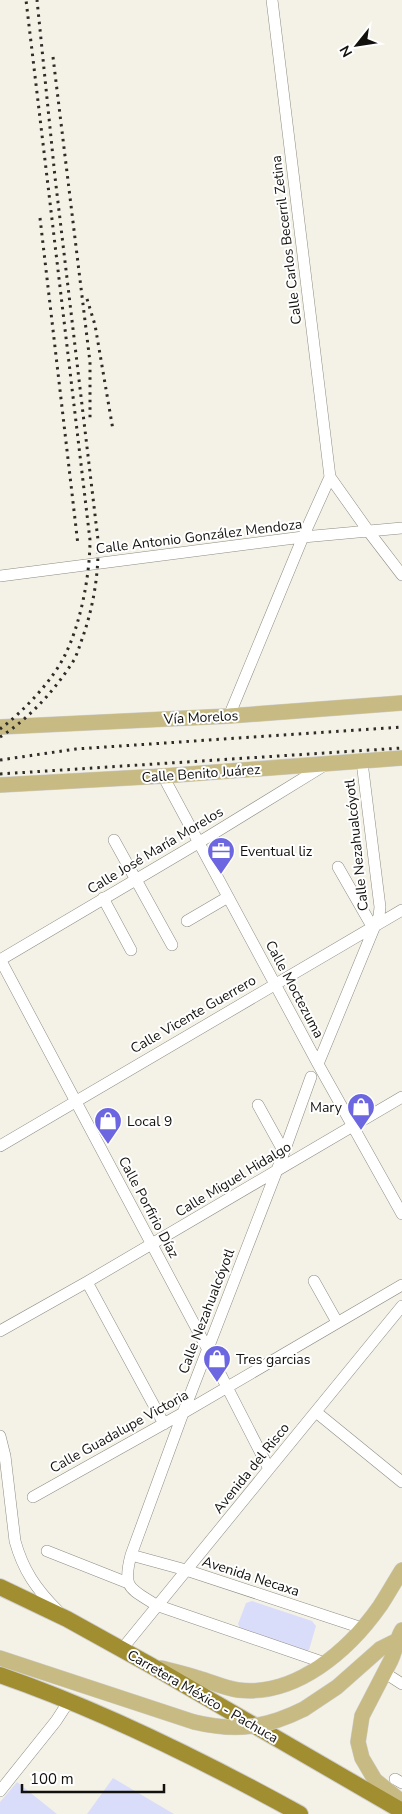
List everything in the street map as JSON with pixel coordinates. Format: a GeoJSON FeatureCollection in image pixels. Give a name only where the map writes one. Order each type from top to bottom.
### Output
{"type":"FeatureCollection","features":[{"type":"Feature","properties":{"kind":"highway","name":"Carretera México - Pachuca"},"geometry":{"type":"LineString","coordinates":[[0,1587],[67,1619],[122,1649],[402,1811]]}},
{"type":"Feature","properties":{"kind":"highway"},"geometry":{"type":"LineString","coordinates":[[0,1675],[120,1723],[233,1778],[300,1814]]}},
{"type":"Feature","properties":{"kind":"main road","name":"Vía Morelos"},"geometry":{"type":"LineString","coordinates":[[0,727],[229,716],[402,702]]}},
{"type":"Feature","properties":{"kind":"main road","name":"Calle Benito Juárez"},"geometry":{"type":"LineString","coordinates":[[0,785],[163,776],[402,758]]}},
{"type":"Feature","properties":{"kind":"main road"},"geometry":{"type":"LineString","coordinates":[[150,1665],[240,1690],[262,1690],[284,1685],[306,1675],[344,1648],[380,1606],[402,1570]]}},
{"type":"Feature","properties":{"kind":"main road"},"geometry":{"type":"LineString","coordinates":[[399,1637],[385,1673],[362,1716],[358,1742],[362,1758],[375,1780],[402,1802]]}},
{"type":"Feature","properties":{"kind":"main road"},"geometry":{"type":"LineString","coordinates":[[0,1658],[194,1722],[218,1727],[244,1728],[271,1723],[304,1709],[337,1687],[380,1649],[399,1637]]}},
{"type":"Feature","properties":{"kind":"street","name":"Calle Carlos Becerril Zetina"},"geometry":{"type":"LineString","coordinates":[[272,0],[330,477],[402,575]]}},
{"type":"Feature","properties":{"kind":"street"},"geometry":{"type":"LineString","coordinates":[[229,716],[330,477]]}},
{"type":"Feature","properties":{"kind":"street","name":"Calle Antonio González Mendoza"},"geometry":{"type":"LineString","coordinates":[[0,576],[303,538],[402,528]]}},
{"type":"Feature","properties":{"kind":"street","name":"Calle Nezahualcóyotl"},"geometry":{"type":"LineString","coordinates":[[318,1064],[380,907],[362,762]]}},
{"type":"Feature","properties":{"kind":"street","name":"Calle José María Morelos"},"geometry":{"type":"LineString","coordinates":[[0,960],[198,843],[325,765]]}},
{"type":"Feature","properties":{"kind":"street","name":"Calle Moctezuma"},"geometry":{"type":"LineString","coordinates":[[163,776],[318,1064],[402,1214]]}},
{"type":"Feature","properties":{"kind":"street"},"geometry":{"type":"LineString","coordinates":[[114,840],[172,945]]}},
{"type":"Feature","properties":{"kind":"street"},"geometry":{"type":"LineString","coordinates":[[338,867],[373,928]]}},
{"type":"Feature","properties":{"kind":"street"},"geometry":{"type":"LineString","coordinates":[[187,921],[228,897]]}},
{"type":"Feature","properties":{"kind":"street"},"geometry":{"type":"LineString","coordinates":[[103,898],[131,950]]}},
{"type":"Feature","properties":{"kind":"street","name":"Calle Vicente Guerrero"},"geometry":{"type":"LineString","coordinates":[[0,1146],[402,910]]}},
{"type":"Feature","properties":{"kind":"street","name":"Calle Porfirio Díaz"},"geometry":{"type":"LineString","coordinates":[[0,960],[152,1244],[269,1469]]}},
{"type":"Feature","properties":{"kind":"street","name":"Calle Nezahualcóyotl"},"geometry":{"type":"LineString","coordinates":[[128,1583],[126,1572],[131,1555],[311,1077]]}},
{"type":"Feature","properties":{"kind":"street","name":"Calle Miguel Hidalgo"},"geometry":{"type":"LineString","coordinates":[[0,1331],[402,1097]]}},
{"type":"Feature","properties":{"kind":"street"},"geometry":{"type":"LineString","coordinates":[[258,1105],[284,1152]]}},
{"type":"Feature","properties":{"kind":"street"},"geometry":{"type":"LineString","coordinates":[[314,1281],[337,1322]]}},
{"type":"Feature","properties":{"kind":"street"},"geometry":{"type":"LineString","coordinates":[[87,1282],[164,1424]]}},
{"type":"Feature","properties":{"kind":"street","name":"Calle Guadalupe Victoria"},"geometry":{"type":"LineString","coordinates":[[33,1498],[402,1285]]}},
{"type":"Feature","properties":{"kind":"street","name":"Avenida del Risco"},"geometry":{"type":"LineString","coordinates":[[122,1649],[402,1306]]}},
{"type":"Feature","properties":{"kind":"street"},"geometry":{"type":"LineString","coordinates":[[316,1412],[402,1482]]}},
{"type":"Feature","properties":{"kind":"street"},"geometry":{"type":"LineString","coordinates":[[0,1462],[1,1441]]}},
{"type":"Feature","properties":{"kind":"street"},"geometry":{"type":"LineString","coordinates":[[1,1441],[8,1480],[15,1541],[19,1554],[25,1570],[33,1582],[45,1598],[67,1619]]}},
{"type":"Feature","properties":{"kind":"street"},"geometry":{"type":"LineString","coordinates":[[47,1551],[128,1583],[132,1589],[156,1605],[325,1663]]}},
{"type":"Feature","properties":{"kind":"street","name":"Avenida Necaxa"},"geometry":{"type":"LineString","coordinates":[[131,1555],[186,1570],[362,1628]]}},
{"type":"Feature","properties":{"kind":"street"},"geometry":{"type":"LineString","coordinates":[[385,1673],[402,1684]]}},
{"type":"Feature","properties":{"kind":"street"},"geometry":{"type":"LineString","coordinates":[[0,1791],[56,1721],[69,1701]]}},
{"type":"Feature","properties":{"kind":"shaded area"},"geometry":{"type":"Polygon","coordinates":[[[252,1601],[312,1621],[316,1626],[309,1650],[305,1652],[241,1631],[238,1624],[246,1603],[252,1601]]]}},
{"type":"Feature","properties":{"kind":"shaded area"},"geometry":{"type":"Polygon","coordinates":[[[113,1778],[174,1814],[87,1814],[113,1778]]]}},
{"type":"Feature","properties":{"kind":"shaded area"},"geometry":{"type":"Polygon","coordinates":[[[17,1782],[57,1814],[0,1814],[0,1802],[17,1782]]]}},
{"type":"Feature","properties":{"kind":"railway"},"geometry":{"type":"LineString","coordinates":[[0,729],[37,695],[60,665],[71,642],[80,614],[90,553],[26,0]]}},
{"type":"Feature","properties":{"kind":"railway"},"geometry":{"type":"LineString","coordinates":[[0,737],[22,721],[41,703],[74,660],[89,617],[97,566],[98,540],[55,177],[37,0]]}},
{"type":"Feature","properties":{"kind":"railway"},"geometry":{"type":"LineString","coordinates":[[53,57],[90,362],[90,421]]}},
{"type":"Feature","properties":{"kind":"railway"},"geometry":{"type":"LineString","coordinates":[[40,218],[78,545]]}},
{"type":"Feature","properties":{"kind":"railway"},"geometry":{"type":"LineString","coordinates":[[87,299],[95,325],[113,430]]}},
{"type":"Feature","properties":{"kind":"railway"},"geometry":{"type":"LineString","coordinates":[[0,760],[76,749],[402,727]]}},
{"type":"Feature","properties":{"kind":"railway"},"geometry":{"type":"LineString","coordinates":[[0,774],[402,748]]}},
{"type":"Feature","properties":{"kind":"place","name":"Eventual liz"},"geometry":{"type":"Point","coordinates":[221,875]}},
{"type":"Feature","properties":{"kind":"place","name":"Mary"},"geometry":{"type":"Point","coordinates":[361,1131]}},
{"type":"Feature","properties":{"kind":"place","name":"Local 9"},"geometry":{"type":"Point","coordinates":[108,1145]}},
{"type":"Feature","properties":{"kind":"place","name":"Tres garcias"},"geometry":{"type":"Point","coordinates":[217,1383]}}]}
